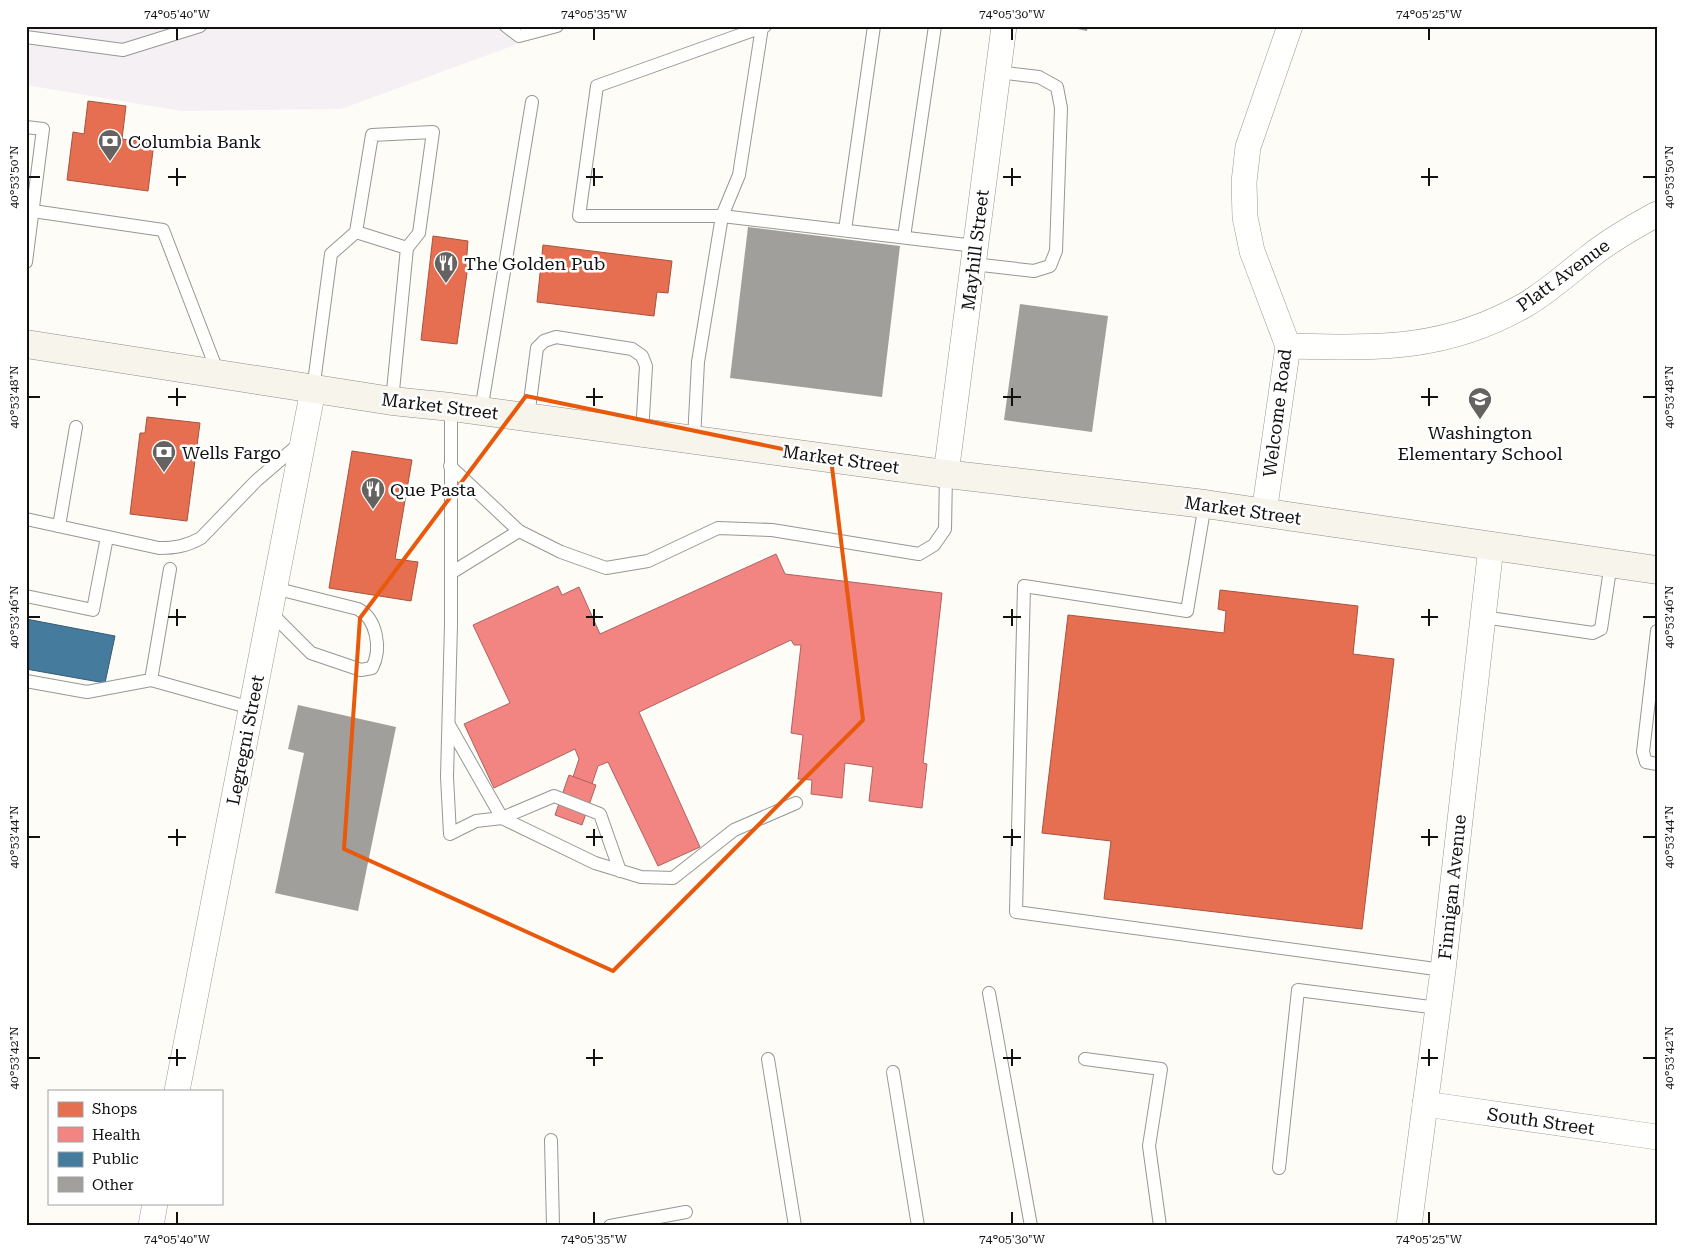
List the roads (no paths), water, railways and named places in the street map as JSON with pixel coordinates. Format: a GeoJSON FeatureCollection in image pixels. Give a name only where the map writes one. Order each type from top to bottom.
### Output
{"type":"FeatureCollection","features":[{"type":"Feature","properties":{"kind":"main road","name":"Market Street"},"geometry":{"type":"LineString","coordinates":[[26,344],[392,401],[528,417],[946,474],[1205,504],[1657,570]]}},
{"type":"Feature","properties":{"kind":"street","name":"Mayhill Street"},"geometry":{"type":"LineString","coordinates":[[946,474],[1004,26]]}},
{"type":"Feature","properties":{"kind":"street","name":"Welcome Road"},"geometry":{"type":"LineString","coordinates":[[1264,513],[1288,346],[1252,251],[1245,217],[1244,182],[1248,147],[1290,26]]}},
{"type":"Feature","properties":{"kind":"street","name":"Platt Avenue"},"geometry":{"type":"LineString","coordinates":[[1288,346],[1397,347],[1441,339],[1484,325],[1525,305],[1558,283],[1588,257],[1623,232],[1657,214]]}},
{"type":"Feature","properties":{"kind":"street","name":"Legregni Street"},"geometry":{"type":"LineString","coordinates":[[177,1090],[313,390]]}},
{"type":"Feature","properties":{"kind":"street","name":"Finnigan Avenue"},"geometry":{"type":"LineString","coordinates":[[1409,1226],[1443,970],[1491,547]]}},
{"type":"Feature","properties":{"kind":"street","name":"South Street"},"geometry":{"type":"LineString","coordinates":[[1426,1104],[1657,1137]]}},
{"type":"Feature","properties":{"kind":"street"},"geometry":{"type":"LineString","coordinates":[[151,1226],[155,1204]]}},
{"type":"Feature","properties":{"kind":"lane"},"geometry":{"type":"LineString","coordinates":[[26,37],[123,50],[200,26]]}},
{"type":"Feature","properties":{"kind":"lane"},"geometry":{"type":"LineString","coordinates":[[506,26],[519,36],[556,26]]}},
{"type":"Feature","properties":{"kind":"lane"},"geometry":{"type":"LineString","coordinates":[[845,230],[874,26]]}},
{"type":"Feature","properties":{"kind":"lane"},"geometry":{"type":"LineString","coordinates":[[904,238],[935,26]]}},
{"type":"Feature","properties":{"kind":"lane"},"geometry":{"type":"LineString","coordinates":[[694,440],[698,362],[722,216],[739,175],[763,27],[597,86],[579,216],[722,216],[845,230],[904,238],[1034,271],[1050,266],[1056,251],[1061,108],[1057,87],[1040,77],[998,72]]}},
{"type":"Feature","properties":{"kind":"lane"},"geometry":{"type":"LineString","coordinates":[[481,411],[532,102]]}},
{"type":"Feature","properties":{"kind":"lane"},"geometry":{"type":"LineString","coordinates":[[26,127],[43,129],[26,262]]}},
{"type":"Feature","properties":{"kind":"lane"},"geometry":{"type":"LineString","coordinates":[[313,390],[331,254],[356,232],[372,135],[433,132],[419,234],[407,248],[392,401]]}},
{"type":"Feature","properties":{"kind":"lane"},"geometry":{"type":"LineString","coordinates":[[33,210],[163,230],[218,373]]}},
{"type":"Feature","properties":{"kind":"lane"},"geometry":{"type":"LineString","coordinates":[[356,232],[407,248]]}},
{"type":"Feature","properties":{"kind":"lane"},"geometry":{"type":"LineString","coordinates":[[528,417],[537,348],[544,341],[556,337],[632,349],[642,356],[646,366],[642,433]]}},
{"type":"Feature","properties":{"kind":"lane"},"geometry":{"type":"LineString","coordinates":[[451,407],[451,573],[447,777],[450,834],[476,821],[502,818],[554,796],[600,814],[620,870]]}},
{"type":"Feature","properties":{"kind":"lane"},"geometry":{"type":"LineString","coordinates":[[59,526],[76,427]]}},
{"type":"Feature","properties":{"kind":"lane"},"geometry":{"type":"LineString","coordinates":[[26,519],[159,548],[175,548],[190,544],[201,538],[256,481],[303,441]]}},
{"type":"Feature","properties":{"kind":"lane"},"geometry":{"type":"LineString","coordinates":[[450,466],[518,531],[561,552],[606,568],[648,561],[718,528],[772,530],[919,554],[934,545],[945,529],[946,474]]}},
{"type":"Feature","properties":{"kind":"lane"},"geometry":{"type":"LineString","coordinates":[[1205,504],[1187,611],[1024,586],[1016,912],[1443,970]]}},
{"type":"Feature","properties":{"kind":"lane"},"geometry":{"type":"LineString","coordinates":[[451,573],[518,531]]}},
{"type":"Feature","properties":{"kind":"lane"},"geometry":{"type":"LineString","coordinates":[[26,596],[93,610],[110,538]]}},
{"type":"Feature","properties":{"kind":"lane"},"geometry":{"type":"LineString","coordinates":[[1483,617],[1593,633],[1601,629],[1611,563]]}},
{"type":"Feature","properties":{"kind":"lane"},"geometry":{"type":"LineString","coordinates":[[151,680],[170,569]]}},
{"type":"Feature","properties":{"kind":"lane"},"geometry":{"type":"LineString","coordinates":[[272,600],[358,609],[366,613],[375,626],[375,662],[372,668],[361,670],[311,653],[272,600]]}},
{"type":"Feature","properties":{"kind":"lane"},"geometry":{"type":"LineString","coordinates":[[1657,631],[1643,752],[1646,762],[1657,764]]}},
{"type":"Feature","properties":{"kind":"lane"},"geometry":{"type":"LineString","coordinates":[[26,681],[88,692],[151,680],[251,708]]}},
{"type":"Feature","properties":{"kind":"lane"},"geometry":{"type":"LineString","coordinates":[[449,725],[502,818],[595,863],[642,877],[673,878],[734,830],[796,803]]}},
{"type":"Feature","properties":{"kind":"lane"},"geometry":{"type":"LineString","coordinates":[[1279,1168],[1298,990],[1438,1008]]}},
{"type":"Feature","properties":{"kind":"lane"},"geometry":{"type":"LineString","coordinates":[[989,993],[1032,1226]]}},
{"type":"Feature","properties":{"kind":"lane"},"geometry":{"type":"LineString","coordinates":[[768,1059],[796,1226]]}},
{"type":"Feature","properties":{"kind":"lane"},"geometry":{"type":"LineString","coordinates":[[1085,1059],[1161,1069],[1149,1146],[1160,1226]]}},
{"type":"Feature","properties":{"kind":"lane"},"geometry":{"type":"LineString","coordinates":[[893,1072],[918,1226]]}},
{"type":"Feature","properties":{"kind":"lane"},"geometry":{"type":"LineString","coordinates":[[551,1140],[553,1226]]}},
{"type":"Feature","properties":{"kind":"lane"},"geometry":{"type":"LineString","coordinates":[[610,1226],[686,1212]]}},
{"type":"Feature","properties":{"kind":"place","name":"Columbia Bank"},"geometry":{"type":"Point","coordinates":[110,162]}},
{"type":"Feature","properties":{"kind":"place","name":"The Golden Pub"},"geometry":{"type":"Point","coordinates":[446,284]}},
{"type":"Feature","properties":{"kind":"place","name":"Washington Elementary School"},"geometry":{"type":"Point","coordinates":[1480,420]}},
{"type":"Feature","properties":{"kind":"place","name":"Wells Fargo"},"geometry":{"type":"Point","coordinates":[164,473]}},
{"type":"Feature","properties":{"kind":"place","name":"Que Pasta"},"geometry":{"type":"Point","coordinates":[373,510]}}]}
